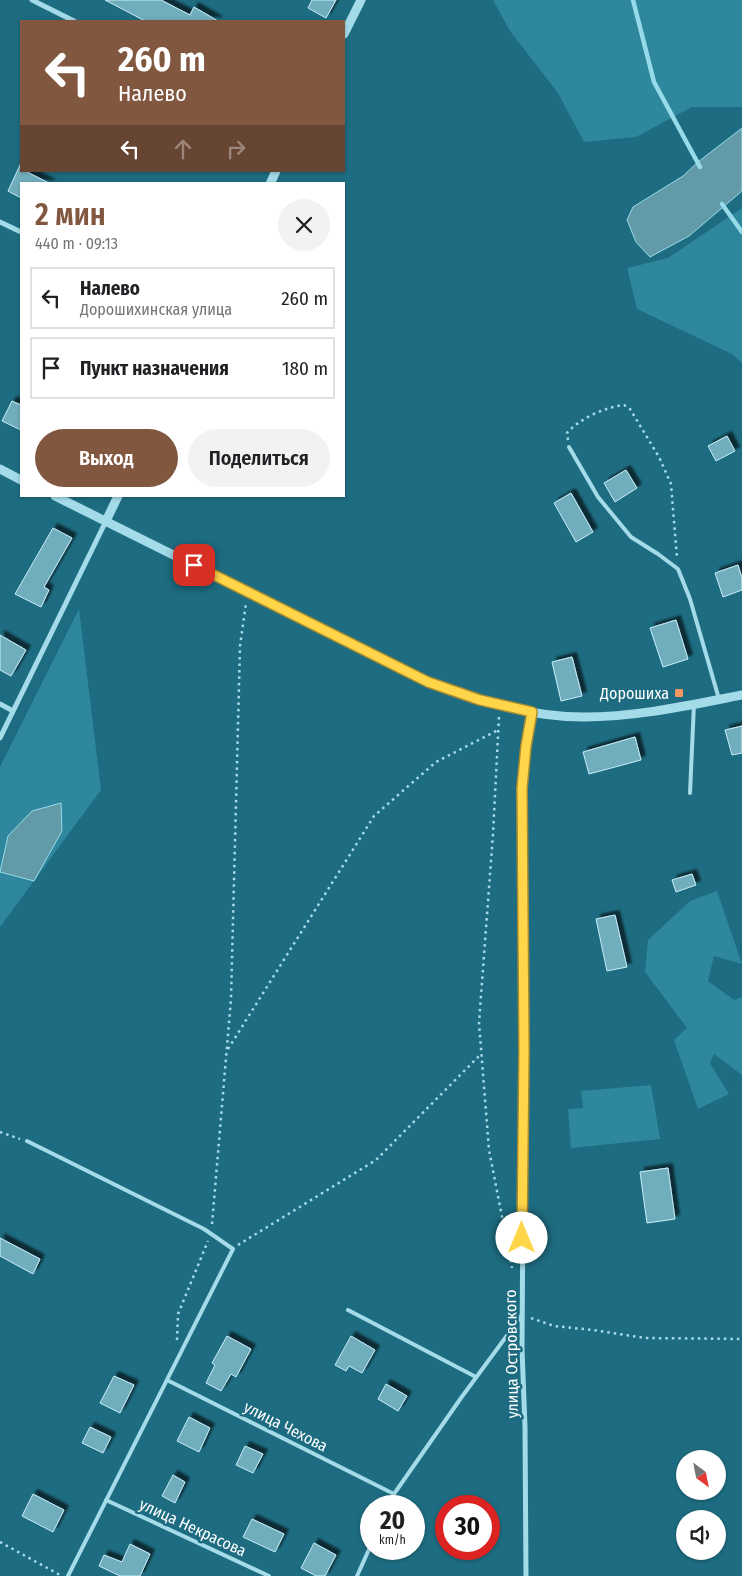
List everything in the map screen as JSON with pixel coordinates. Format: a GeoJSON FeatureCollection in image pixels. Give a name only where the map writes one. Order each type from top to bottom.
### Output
{"type":"FeatureCollection","features":[{"type":"Feature","properties":{"kind":"street"},"geometry":{"type":"LineString","coordinates":[[32,0],[72,20]]}},
{"type":"Feature","properties":{"kind":"street"},"geometry":{"type":"LineString","coordinates":[[345,32],[361,0]]}},
{"type":"Feature","properties":{"kind":"street"},"geometry":{"type":"LineString","coordinates":[[0,222],[20,232]]}},
{"type":"Feature","properties":{"kind":"street"},"geometry":{"type":"LineString","coordinates":[[0,469],[20,479]]}},
{"type":"Feature","properties":{"kind":"street"},"geometry":{"type":"LineString","coordinates":[[57,497],[428,682],[500,706],[563,716],[606,716],[694,704],[742,695]]}},
{"type":"Feature","properties":{"kind":"street"},"geometry":{"type":"LineString","coordinates":[[0,738],[118,497]]}},
{"type":"Feature","properties":{"kind":"street"},"geometry":{"type":"LineString","coordinates":[[0,704],[13,710]]}},
{"type":"Feature","properties":{"kind":"street","name":"улица Островского"},"geometry":{"type":"LineString","coordinates":[[526,1576],[522,1315],[524,1060],[522,788],[526,746],[532,712]]}},
{"type":"Feature","properties":{"kind":"lane"},"geometry":{"type":"LineString","coordinates":[[569,447],[598,497],[631,537],[678,569],[690,599],[719,699]]}},
{"type":"Feature","properties":{"kind":"lane"},"geometry":{"type":"LineString","coordinates":[[690,793],[694,704]]}},
{"type":"Feature","properties":{"kind":"lane"},"geometry":{"type":"LineString","coordinates":[[27,1140],[204,1228],[233,1249],[68,1576]]}},
{"type":"Feature","properties":{"kind":"lane"},"geometry":{"type":"LineString","coordinates":[[348,1310],[476,1377]]}},
{"type":"Feature","properties":{"kind":"lane"},"geometry":{"type":"LineString","coordinates":[[394,1494],[522,1315]]}},
{"type":"Feature","properties":{"kind":"lane","name":"улица Чехова"},"geometry":{"type":"LineString","coordinates":[[166,1380],[394,1494]]}},
{"type":"Feature","properties":{"kind":"lane","name":"улица Некрасова"},"geometry":{"type":"LineString","coordinates":[[106,1500],[269,1576]]}},
{"type":"Feature","properties":{"kind":"lane"},"geometry":{"type":"LineString","coordinates":[[357,1576],[364,1560]]}},
{"type":"Feature","properties":{"kind":"path"},"geometry":{"type":"LineString","coordinates":[[569,447],[567,433],[579,421],[616,406],[624,405],[630,409],[659,457],[671,484],[676,524],[678,569]]}},
{"type":"Feature","properties":{"kind":"path"},"geometry":{"type":"LineString","coordinates":[[176,1361],[178,1314],[211,1234],[232,999],[240,646],[247,592]]}},
{"type":"Feature","properties":{"kind":"path"},"geometry":{"type":"LineString","coordinates":[[500,706],[479,1023],[489,1150],[514,1276]]}},
{"type":"Feature","properties":{"kind":"path"},"geometry":{"type":"LineString","coordinates":[[227,1050],[374,816],[436,762],[499,730]]}},
{"type":"Feature","properties":{"kind":"path"},"geometry":{"type":"LineString","coordinates":[[233,1249],[376,1160],[481,1054]]}},
{"type":"Feature","properties":{"kind":"path"},"geometry":{"type":"LineString","coordinates":[[0,1132],[27,1140]]}},
{"type":"Feature","properties":{"kind":"path"},"geometry":{"type":"LineString","coordinates":[[522,1315],[554,1326],[645,1338],[742,1339]]}},
{"type":"Feature","properties":{"kind":"path"},"geometry":{"type":"LineString","coordinates":[[0,1542],[63,1576]]}},
{"type":"Feature","properties":{"kind":"shaded area"},"geometry":{"type":"Polygon","coordinates":[[[493,0],[742,0],[742,107],[692,107],[636,137],[584,142],[558,93],[510,31],[493,0]]]}},
{"type":"Feature","properties":{"kind":"shaded area"},"geometry":{"type":"Polygon","coordinates":[[[742,128],[742,191],[689,236],[650,257],[636,242],[627,220],[633,207],[683,176],[742,128]]]}},
{"type":"Feature","properties":{"kind":"shaded area"},"geometry":{"type":"Polygon","coordinates":[[[742,208],[742,363],[732,354],[637,309],[627,268],[668,258],[742,208]]]}},
{"type":"Feature","properties":{"kind":"shaded area"},"geometry":{"type":"Polygon","coordinates":[[[79,609],[101,790],[0,927],[0,767],[79,609]]]}},
{"type":"Feature","properties":{"kind":"shaded area"},"geometry":{"type":"Polygon","coordinates":[[[61,803],[62,831],[34,881],[0,872],[8,836],[32,811],[61,803]]]}},
{"type":"Feature","properties":{"kind":"shaded area"},"geometry":{"type":"Polygon","coordinates":[[[717,891],[742,964],[714,956],[708,981],[734,1000],[742,997],[742,1075],[714,1054],[710,1063],[729,1094],[698,1109],[674,1040],[687,1028],[645,972],[648,940],[690,901],[717,891]]]}},
{"type":"Feature","properties":{"kind":"shaded area"},"geometry":{"type":"Polygon","coordinates":[[[651,1085],[660,1139],[571,1148],[568,1109],[583,1108],[581,1091],[651,1085]]]}},
{"type":"Feature","properties":{"kind":"building"},"geometry":{"type":"Polygon","coordinates":[[[105,0],[161,0],[190,15],[194,7],[216,20],[143,20],[105,0]]]}},
{"type":"Feature","properties":{"kind":"building"},"geometry":{"type":"Polygon","coordinates":[[[312,0],[336,0],[326,18],[308,8],[312,0]]]}},
{"type":"Feature","properties":{"kind":"building"},"geometry":{"type":"Polygon","coordinates":[[[20,165],[20,172],[27,172],[47,182],[20,182],[20,197],[8,191],[20,165]]]}},
{"type":"Feature","properties":{"kind":"building"},"geometry":{"type":"Polygon","coordinates":[[[12,401],[20,405],[20,430],[2,421],[12,401]]]}},
{"type":"Feature","properties":{"kind":"building"},"geometry":{"type":"Polygon","coordinates":[[[727,436],[735,451],[716,461],[708,446],[727,436]]]}},
{"type":"Feature","properties":{"kind":"building"},"geometry":{"type":"Polygon","coordinates":[[[626,470],[637,488],[615,502],[604,483],[626,470]]]}},
{"type":"Feature","properties":{"kind":"building"},"geometry":{"type":"Polygon","coordinates":[[[571,493],[593,532],[576,542],[554,503],[571,493]]]}},
{"type":"Feature","properties":{"kind":"building"},"geometry":{"type":"Polygon","coordinates":[[[53,528],[72,538],[44,587],[49,590],[41,607],[15,594],[53,528]]]}},
{"type":"Feature","properties":{"kind":"building"},"geometry":{"type":"Polygon","coordinates":[[[738,565],[742,578],[742,590],[723,597],[715,573],[738,565]]]}},
{"type":"Feature","properties":{"kind":"building"},"geometry":{"type":"Polygon","coordinates":[[[676,620],[688,659],[663,667],[650,628],[676,620]]]}},
{"type":"Feature","properties":{"kind":"building"},"geometry":{"type":"Polygon","coordinates":[[[0,635],[26,650],[11,676],[0,670],[0,635]]]}},
{"type":"Feature","properties":{"kind":"building"},"geometry":{"type":"Polygon","coordinates":[[[572,657],[582,696],[561,701],[552,662],[572,657]]]}},
{"type":"Feature","properties":{"kind":"building"},"geometry":{"type":"Polygon","coordinates":[[[742,726],[742,753],[732,755],[725,730],[742,726]]]}},
{"type":"Feature","properties":{"kind":"building"},"geometry":{"type":"Polygon","coordinates":[[[635,737],[641,760],[589,774],[583,752],[635,737]]]}},
{"type":"Feature","properties":{"kind":"building"},"geometry":{"type":"Polygon","coordinates":[[[692,874],[696,885],[676,892],[672,880],[692,874]]]}},
{"type":"Feature","properties":{"kind":"building"},"geometry":{"type":"Polygon","coordinates":[[[615,915],[627,967],[607,971],[596,919],[615,915]]]}},
{"type":"Feature","properties":{"kind":"building"},"geometry":{"type":"Polygon","coordinates":[[[668,1168],[675,1219],[647,1223],[640,1172],[668,1168]]]}},
{"type":"Feature","properties":{"kind":"building"},"geometry":{"type":"Polygon","coordinates":[[[0,1238],[40,1259],[33,1274],[0,1256],[0,1238]]]}},
{"type":"Feature","properties":{"kind":"building"},"geometry":{"type":"Polygon","coordinates":[[[227,1336],[251,1349],[236,1377],[231,1374],[221,1391],[206,1383],[215,1365],[212,1363],[227,1336]]]}},
{"type":"Feature","properties":{"kind":"building"},"geometry":{"type":"Polygon","coordinates":[[[351,1336],[375,1350],[362,1373],[349,1366],[346,1371],[335,1365],[351,1336]]]}},
{"type":"Feature","properties":{"kind":"building"},"geometry":{"type":"Polygon","coordinates":[[[114,1376],[134,1385],[120,1413],[100,1403],[114,1376]]]}},
{"type":"Feature","properties":{"kind":"building"},"geometry":{"type":"Polygon","coordinates":[[[386,1384],[407,1396],[398,1411],[378,1399],[386,1384]]]}},
{"type":"Feature","properties":{"kind":"building"},"geometry":{"type":"Polygon","coordinates":[[[189,1417],[210,1428],[199,1452],[177,1441],[189,1417]]]}},
{"type":"Feature","properties":{"kind":"building"},"geometry":{"type":"Polygon","coordinates":[[[90,1427],[111,1437],[103,1453],[82,1443],[90,1427]]]}},
{"type":"Feature","properties":{"kind":"building"},"geometry":{"type":"Polygon","coordinates":[[[245,1446],[263,1454],[253,1473],[236,1465],[245,1446]]]}},
{"type":"Feature","properties":{"kind":"building"},"geometry":{"type":"Polygon","coordinates":[[[173,1475],[185,1482],[175,1503],[162,1496],[173,1475]]]}},
{"type":"Feature","properties":{"kind":"building"},"geometry":{"type":"Polygon","coordinates":[[[33,1494],[64,1510],[53,1532],[22,1516],[33,1494]]]}},
{"type":"Feature","properties":{"kind":"building"},"geometry":{"type":"Polygon","coordinates":[[[252,1519],[284,1534],[275,1552],[243,1537],[252,1519]]]}},
{"type":"Feature","properties":{"kind":"building"},"geometry":{"type":"Polygon","coordinates":[[[314,1543],[336,1555],[325,1576],[316,1576],[301,1568],[314,1543]]]}},
{"type":"Feature","properties":{"kind":"building"},"geometry":{"type":"Polygon","coordinates":[[[130,1544],[150,1554],[140,1576],[120,1576],[99,1566],[104,1555],[122,1562],[130,1544]]]}},
{"type":"Feature","properties":{"kind":"waterway"},"geometry":{"type":"LineString","coordinates":[[633,0],[654,82],[700,167]]}},
{"type":"Feature","properties":{"kind":"waterway"},"geometry":{"type":"LineString","coordinates":[[722,204],[742,232]]}},
{"type":"Feature","properties":{"kind":"place","name":"Дорошиха"},"geometry":{"type":"Point","coordinates":[679,693]}},
{"type":"Feature","properties":{"kind":"route"},"geometry":{"type":"LineString","coordinates":[[194,565],[428,682],[480,700],[532,712],[526,746],[522,788],[524,1168],[522,1238]]}}]}
